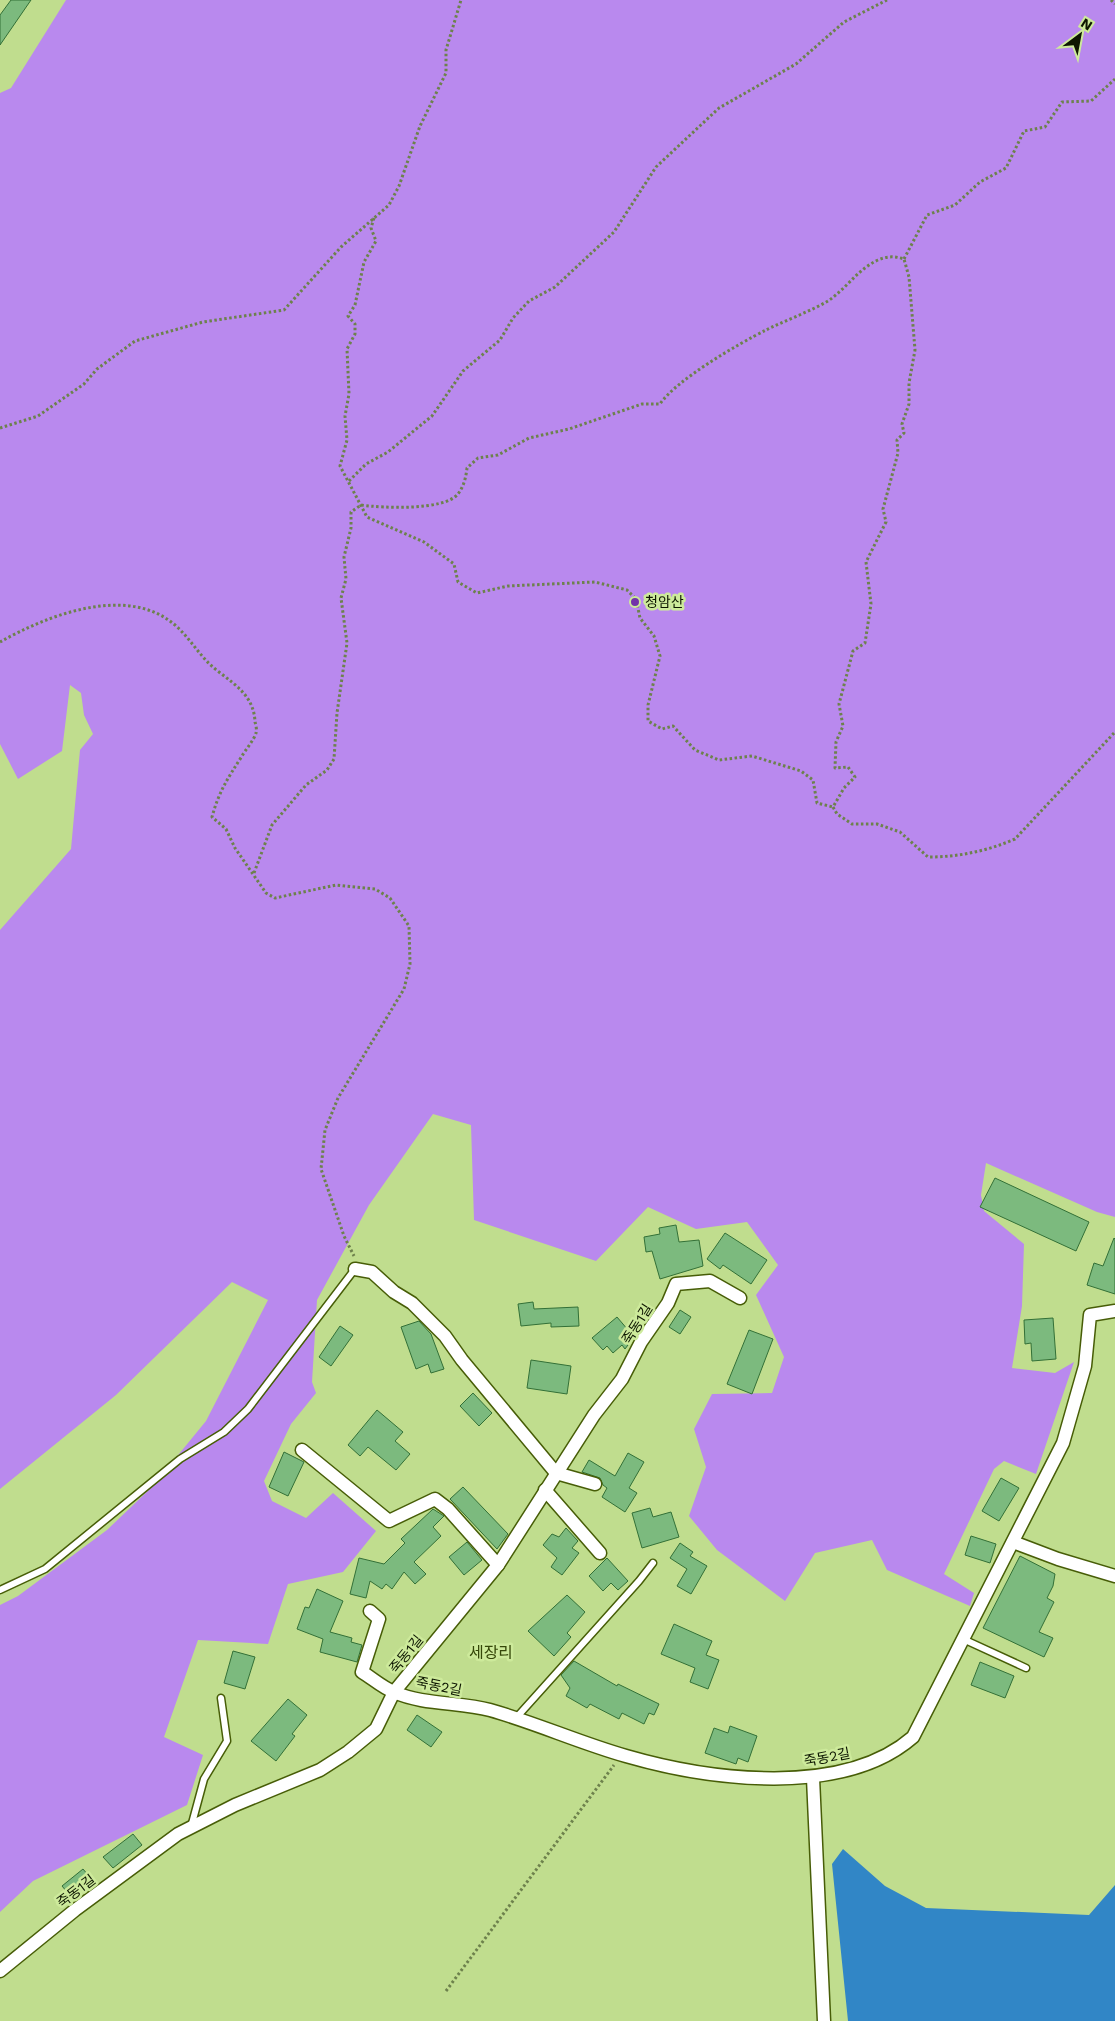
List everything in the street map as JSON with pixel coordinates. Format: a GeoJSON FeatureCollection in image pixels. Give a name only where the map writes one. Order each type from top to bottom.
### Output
{"type":"FeatureCollection","features":[{"type":"Feature","properties":{"kind":"street"},"geometry":{"type":"LineString","coordinates":[[356,1269],[372,1272],[394,1292],[412,1303],[445,1336],[462,1360],[556,1474],[595,1484]]}},
{"type":"Feature","properties":{"kind":"street","name":"죽동1길"},"geometry":{"type":"LineString","coordinates":[[0,1970],[75,1910],[178,1834],[251,1798],[320,1770],[348,1752],[376,1729],[394,1692],[498,1565],[594,1415],[622,1379],[641,1342],[668,1303],[676,1284],[710,1281],[740,1298]]}},
{"type":"Feature","properties":{"kind":"street","name":"죽동2길"},"geometry":{"type":"LineString","coordinates":[[370,1612],[379,1619],[362,1672],[394,1692],[443,1703],[489,1710],[622,1755],[694,1770],[753,1779],[813,1778],[862,1765],[896,1752],[913,1737],[1063,1443],[1084,1366],[1090,1315],[1115,1311]]}},
{"type":"Feature","properties":{"kind":"street"},"geometry":{"type":"LineString","coordinates":[[302,1450],[389,1521],[435,1499],[448,1509],[498,1565]]}},
{"type":"Feature","properties":{"kind":"street"},"geometry":{"type":"LineString","coordinates":[[545,1490],[600,1553]]}},
{"type":"Feature","properties":{"kind":"street"},"geometry":{"type":"LineString","coordinates":[[1013,1542],[1115,1576]]}},
{"type":"Feature","properties":{"kind":"street"},"geometry":{"type":"LineString","coordinates":[[813,1778],[824,2021]]}},
{"type":"Feature","properties":{"kind":"lane"},"geometry":{"type":"LineString","coordinates":[[0,1590],[45,1569],[180,1459],[224,1432],[248,1409],[356,1269]]}},
{"type":"Feature","properties":{"kind":"lane"},"geometry":{"type":"LineString","coordinates":[[515,1719],[639,1581],[653,1562]]}},
{"type":"Feature","properties":{"kind":"lane"},"geometry":{"type":"LineString","coordinates":[[963,1639],[1026,1668]]}},
{"type":"Feature","properties":{"kind":"lane"},"geometry":{"type":"LineString","coordinates":[[190,1828],[204,1778],[226,1741],[221,1698]]}},
{"type":"Feature","properties":{"kind":"path"},"geometry":{"type":"LineString","coordinates":[[0,428],[38,416],[84,384],[97,369],[135,341],[203,322],[284,310],[341,247],[389,205],[399,186],[420,126],[446,73],[446,50],[461,0]]}},
{"type":"Feature","properties":{"kind":"path"},"geometry":{"type":"LineString","coordinates":[[349,482],[366,464],[388,452],[432,416],[463,371],[500,340],[513,318],[530,301],[555,287],[614,232],[656,167],[719,108],[796,64],[844,22],[887,0]]}},
{"type":"Feature","properties":{"kind":"path"},"geometry":{"type":"LineString","coordinates":[[1111,0],[1115,4]]}},
{"type":"Feature","properties":{"kind":"path"},"geometry":{"type":"LineString","coordinates":[[833,806],[844,788],[855,777],[848,768],[835,768],[836,742],[843,726],[839,704],[853,651],[865,643],[871,604],[866,562],[886,522],[883,510],[898,453],[897,440],[904,433],[902,424],[910,404],[909,383],[915,350],[910,277],[904,259],[928,215],[955,205],[980,182],[1006,168],[1024,131],[1045,127],[1062,102],[1091,101],[1115,79]]}},
{"type":"Feature","properties":{"kind":"path"},"geometry":{"type":"LineString","coordinates":[[374,218],[371,228],[376,241],[364,262],[355,305],[348,316],[355,324],[355,334],[347,349],[349,394],[345,416],[347,440],[340,466],[367,517],[424,542],[454,564],[458,582],[477,593],[508,586],[595,582],[627,590],[636,599],[640,618],[654,636],[660,656],[648,705],[648,721],[662,729],[673,726],[696,750],[719,760],[752,756],[801,772],[812,780],[817,803],[833,806]]}},
{"type":"Feature","properties":{"kind":"path"},"geometry":{"type":"LineString","coordinates":[[254,873],[272,825],[306,785],[327,770],[334,759],[337,713],[347,644],[341,598],[346,579],[344,557],[351,528],[351,512],[361,505],[383,508],[446,503],[458,494],[465,481],[467,468],[478,458],[498,455],[529,438],[569,428],[642,404],[660,404],[668,392],[694,373],[764,330],[829,300],[857,274],[879,260],[895,256],[904,259]]}},
{"type":"Feature","properties":{"kind":"path"},"geometry":{"type":"LineString","coordinates":[[0,642],[26,627],[66,613],[112,604],[136,606],[156,613],[174,624],[196,646],[206,663],[244,692],[255,710],[256,733],[218,795],[212,817],[226,829],[235,848],[266,893],[275,898],[336,885],[376,890],[390,898],[409,926],[410,964],[404,989],[338,1098],[325,1130],[320,1169],[344,1236],[353,1250]]}},
{"type":"Feature","properties":{"kind":"path"},"geometry":{"type":"LineString","coordinates":[[833,806],[837,814],[852,824],[877,824],[900,832],[928,857],[953,857],[996,847],[1015,838],[1115,732]]}},
{"type":"Feature","properties":{"kind":"path"},"geometry":{"type":"LineString","coordinates":[[446,1991],[622,1755]]}},
{"type":"Feature","properties":{"kind":"shaded area"},"geometry":{"type":"Polygon","coordinates":[[[66,0],[1115,0],[1115,1217],[1097,1212],[986,1163],[981,1195],[984,1211],[1024,1244],[1022,1306],[1012,1368],[1055,1373],[1074,1362],[1036,1474],[1004,1461],[994,1469],[944,1574],[974,1593],[970,1606],[887,1570],[872,1540],[815,1553],[785,1601],[717,1550],[689,1516],[706,1467],[694,1429],[712,1394],[772,1393],[784,1357],[756,1295],[778,1265],[747,1222],[696,1229],[648,1207],[596,1261],[474,1220],[471,1125],[433,1114],[369,1205],[317,1300],[312,1382],[316,1393],[291,1424],[264,1481],[272,1501],[306,1518],[333,1493],[376,1531],[343,1572],[288,1584],[268,1644],[198,1640],[164,1737],[203,1755],[187,1805],[33,1881],[0,1912],[0,1605],[18,1596],[107,1530],[152,1487],[206,1421],[268,1300],[232,1282],[116,1395],[0,1489],[0,930],[71,849],[80,750],[93,734],[84,715],[81,693],[70,685],[62,751],[18,779],[0,744],[0,93],[11,88],[66,0]]]}},
{"type":"Feature","properties":{"kind":"water"},"geometry":{"type":"Polygon","coordinates":[[[843,1849],[885,1886],[926,1908],[1089,1915],[1115,1885],[1115,2021],[848,2021],[832,1864],[843,1849]]]}},
{"type":"Feature","properties":{"kind":"building"},"geometry":{"type":"Polygon","coordinates":[[[11,0],[31,0],[0,45],[0,15],[11,0]]]}},
{"type":"Feature","properties":{"kind":"building"},"geometry":{"type":"Polygon","coordinates":[[[995,1178],[1089,1222],[1076,1251],[980,1207],[995,1178]]]}},
{"type":"Feature","properties":{"kind":"building"},"geometry":{"type":"Polygon","coordinates":[[[676,1225],[679,1242],[699,1240],[703,1266],[660,1279],[652,1251],[646,1252],[644,1237],[660,1234],[659,1228],[676,1225]]]}},
{"type":"Feature","properties":{"kind":"building"},"geometry":{"type":"Polygon","coordinates":[[[725,1233],[767,1260],[751,1284],[723,1265],[720,1269],[707,1259],[725,1233]]]}},
{"type":"Feature","properties":{"kind":"building"},"geometry":{"type":"Polygon","coordinates":[[[1114,1238],[1115,1294],[1087,1285],[1094,1263],[1103,1266],[1114,1238]]]}},
{"type":"Feature","properties":{"kind":"building"},"geometry":{"type":"Polygon","coordinates":[[[533,1302],[534,1309],[578,1307],[579,1326],[551,1327],[551,1323],[521,1326],[518,1304],[533,1302]]]}},
{"type":"Feature","properties":{"kind":"building"},"geometry":{"type":"Polygon","coordinates":[[[680,1310],[691,1317],[680,1334],[669,1327],[680,1310]]]}},
{"type":"Feature","properties":{"kind":"building"},"geometry":{"type":"Polygon","coordinates":[[[617,1317],[634,1337],[625,1349],[622,1345],[613,1353],[607,1346],[603,1350],[592,1338],[617,1317]]]}},
{"type":"Feature","properties":{"kind":"building"},"geometry":{"type":"Polygon","coordinates":[[[1053,1318],[1056,1359],[1032,1361],[1031,1343],[1025,1344],[1024,1320],[1053,1318]]]}},
{"type":"Feature","properties":{"kind":"building"},"geometry":{"type":"Polygon","coordinates":[[[419,1321],[431,1334],[444,1369],[431,1373],[428,1364],[416,1369],[401,1327],[419,1321]]]}},
{"type":"Feature","properties":{"kind":"building"},"geometry":{"type":"Polygon","coordinates":[[[340,1326],[353,1335],[331,1366],[319,1357],[340,1326]]]}},
{"type":"Feature","properties":{"kind":"building"},"geometry":{"type":"Polygon","coordinates":[[[749,1330],[773,1339],[752,1394],[727,1384],[749,1330]]]}},
{"type":"Feature","properties":{"kind":"building"},"geometry":{"type":"Polygon","coordinates":[[[531,1360],[571,1366],[567,1394],[527,1388],[531,1360]]]}},
{"type":"Feature","properties":{"kind":"building"},"geometry":{"type":"Polygon","coordinates":[[[473,1393],[492,1413],[479,1426],[460,1406],[473,1393]]]}},
{"type":"Feature","properties":{"kind":"building"},"geometry":{"type":"Polygon","coordinates":[[[377,1410],[403,1432],[395,1441],[410,1454],[396,1470],[368,1447],[360,1456],[348,1445],[377,1410]]]}},
{"type":"Feature","properties":{"kind":"building"},"geometry":{"type":"Polygon","coordinates":[[[284,1452],[304,1462],[288,1496],[269,1487],[284,1452]]]}},
{"type":"Feature","properties":{"kind":"building"},"geometry":{"type":"Polygon","coordinates":[[[628,1453],[644,1462],[629,1488],[637,1493],[625,1512],[602,1497],[607,1488],[603,1485],[600,1478],[582,1472],[589,1460],[615,1476],[628,1453]]]}},
{"type":"Feature","properties":{"kind":"building"},"geometry":{"type":"Polygon","coordinates":[[[1001,1478],[1019,1488],[999,1521],[982,1511],[1001,1478]]]}},
{"type":"Feature","properties":{"kind":"building"},"geometry":{"type":"Polygon","coordinates":[[[463,1487],[508,1534],[497,1549],[450,1499],[463,1487]]]}},
{"type":"Feature","properties":{"kind":"building"},"geometry":{"type":"Polygon","coordinates":[[[650,1508],[653,1517],[671,1512],[679,1537],[642,1548],[632,1513],[650,1508]]]}},
{"type":"Feature","properties":{"kind":"building"},"geometry":{"type":"Polygon","coordinates":[[[433,1509],[444,1516],[433,1527],[441,1536],[414,1562],[426,1574],[415,1584],[404,1572],[392,1589],[386,1584],[382,1589],[370,1581],[366,1598],[350,1594],[359,1558],[384,1564],[405,1543],[401,1539],[433,1509]]]}},
{"type":"Feature","properties":{"kind":"building"},"geometry":{"type":"Polygon","coordinates":[[[566,1528],[578,1541],[572,1548],[579,1553],[562,1575],[551,1567],[557,1558],[543,1545],[552,1534],[559,1537],[566,1528]]]}},
{"type":"Feature","properties":{"kind":"building"},"geometry":{"type":"Polygon","coordinates":[[[971,1536],[996,1544],[990,1563],[965,1555],[971,1536]]]}},
{"type":"Feature","properties":{"kind":"building"},"geometry":{"type":"Polygon","coordinates":[[[467,1542],[482,1560],[464,1575],[449,1557],[467,1542]]]}},
{"type":"Feature","properties":{"kind":"building"},"geometry":{"type":"Polygon","coordinates":[[[680,1543],[693,1552],[690,1556],[707,1566],[691,1594],[677,1586],[687,1569],[670,1558],[680,1543]]]}},
{"type":"Feature","properties":{"kind":"building"},"geometry":{"type":"Polygon","coordinates":[[[1020,1556],[1055,1574],[1053,1586],[1047,1598],[1054,1602],[1039,1632],[1053,1638],[1044,1657],[983,1628],[1020,1556]]]}},
{"type":"Feature","properties":{"kind":"building"},"geometry":{"type":"Polygon","coordinates":[[[607,1558],[628,1581],[618,1590],[611,1583],[603,1591],[589,1576],[607,1558]]]}},
{"type":"Feature","properties":{"kind":"building"},"geometry":{"type":"Polygon","coordinates":[[[317,1589],[343,1601],[330,1632],[352,1638],[351,1642],[362,1645],[357,1662],[320,1652],[323,1639],[297,1629],[305,1607],[309,1608],[317,1589]]]}},
{"type":"Feature","properties":{"kind":"building"},"geometry":{"type":"Polygon","coordinates":[[[567,1595],[585,1612],[567,1633],[571,1637],[554,1656],[528,1631],[567,1595]]]}},
{"type":"Feature","properties":{"kind":"building"},"geometry":{"type":"Polygon","coordinates":[[[674,1624],[712,1641],[706,1655],[719,1660],[708,1689],[690,1682],[695,1668],[661,1654],[674,1624]]]}},
{"type":"Feature","properties":{"kind":"building"},"geometry":{"type":"Polygon","coordinates":[[[233,1651],[255,1657],[245,1689],[224,1683],[233,1651]]]}},
{"type":"Feature","properties":{"kind":"building"},"geometry":{"type":"Polygon","coordinates":[[[574,1661],[617,1686],[618,1684],[659,1704],[654,1715],[649,1713],[644,1724],[622,1713],[619,1719],[590,1704],[587,1708],[566,1696],[570,1688],[561,1675],[574,1661]]]}},
{"type":"Feature","properties":{"kind":"building"},"geometry":{"type":"Polygon","coordinates":[[[980,1662],[1014,1676],[1005,1698],[971,1685],[980,1662]]]}},
{"type":"Feature","properties":{"kind":"building"},"geometry":{"type":"Polygon","coordinates":[[[288,1699],[307,1715],[292,1734],[295,1736],[276,1761],[251,1741],[288,1699]]]}},
{"type":"Feature","properties":{"kind":"building"},"geometry":{"type":"Polygon","coordinates":[[[417,1715],[442,1732],[431,1747],[407,1730],[417,1715]]]}},
{"type":"Feature","properties":{"kind":"building"},"geometry":{"type":"Polygon","coordinates":[[[730,1726],[757,1736],[748,1762],[738,1758],[736,1764],[705,1753],[714,1728],[728,1733],[730,1726]]]}},
{"type":"Feature","properties":{"kind":"building"},"geometry":{"type":"Polygon","coordinates":[[[133,1834],[142,1845],[113,1868],[103,1857],[133,1834]]]}},
{"type":"Feature","properties":{"kind":"building"},"geometry":{"type":"Polygon","coordinates":[[[83,1869],[93,1881],[72,1898],[62,1886],[83,1869]]]}},
{"type":"Feature","properties":{"kind":"place","name":"청암산"},"geometry":{"type":"Point","coordinates":[635,602]}},
{"type":"Feature","properties":{"kind":"district","name":"세장리"},"geometry":{"type":"Point","coordinates":[491,1652]}}]}
